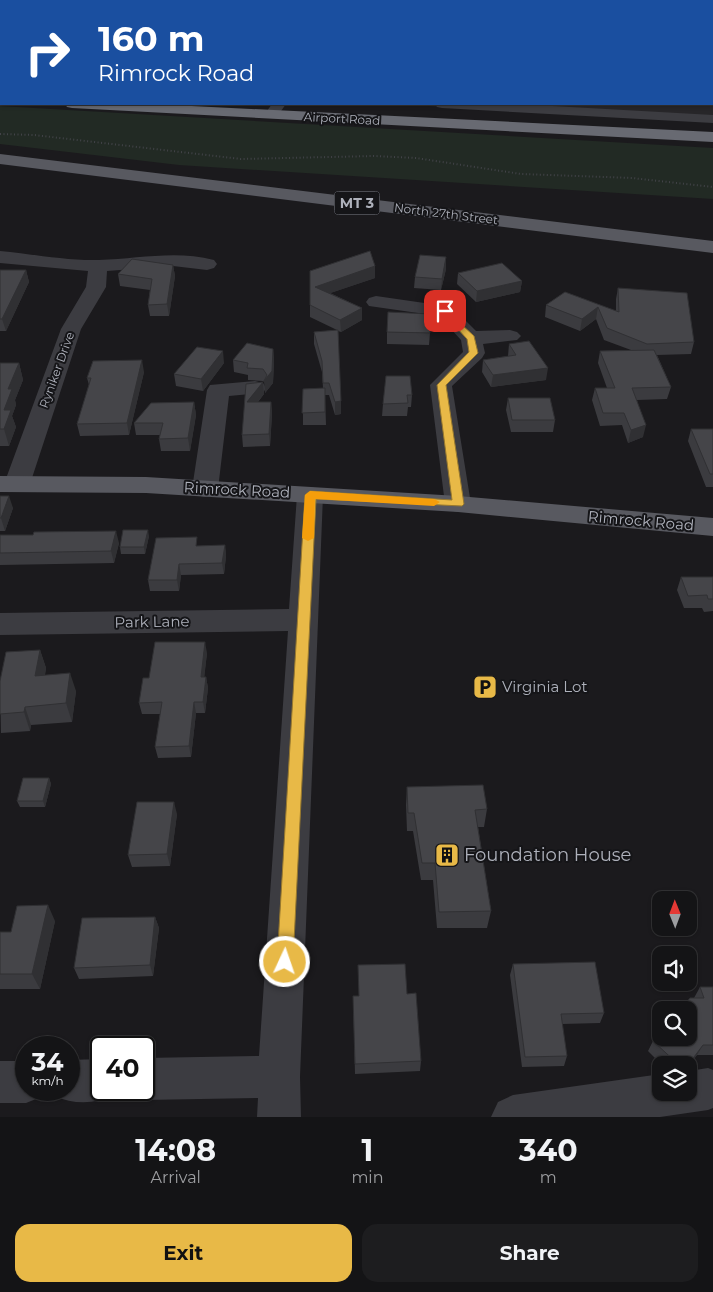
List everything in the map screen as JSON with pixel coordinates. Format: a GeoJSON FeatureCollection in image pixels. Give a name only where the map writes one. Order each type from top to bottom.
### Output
{"type":"FeatureCollection","features":[{"type":"Feature","properties":{"kind":"highway","name":"Airport Road"},"geometry":{"type":"LineString","coordinates":[[113,105],[276,109]]}},
{"type":"Feature","properties":{"kind":"highway","name":"Airport Road"},"geometry":{"type":"LineString","coordinates":[[226,105],[713,138]]}},
{"type":"Feature","properties":{"kind":"main road","name":"North 27th Street"},"geometry":{"type":"LineString","coordinates":[[0,159],[713,247]]}},
{"type":"Feature","properties":{"kind":"main road","name":"Rimrock Road"},"geometry":{"type":"LineString","coordinates":[[8,484],[146,485],[205,488],[458,504],[713,527]]}},
{"type":"Feature","properties":{"kind":"street"},"geometry":{"type":"LineString","coordinates":[[460,105],[680,118],[708,110]]}},
{"type":"Feature","properties":{"kind":"street"},"geometry":{"type":"LineString","coordinates":[[0,257],[98,266],[172,260],[207,264]]}},
{"type":"Feature","properties":{"kind":"street","name":"Ryniker Drive"},"geometry":{"type":"LineString","coordinates":[[8,484],[71,330],[96,287],[98,266]]}},
{"type":"Feature","properties":{"kind":"street"},"geometry":{"type":"LineString","coordinates":[[376,302],[445,311],[471,338],[474,353],[441,385],[458,504]]}},
{"type":"Feature","properties":{"kind":"street"},"geometry":{"type":"LineString","coordinates":[[471,338],[510,336]]}},
{"type":"Feature","properties":{"kind":"street"},"geometry":{"type":"LineString","coordinates":[[205,488],[218,390],[255,388]]}},
{"type":"Feature","properties":{"kind":"street"},"geometry":{"type":"LineString","coordinates":[[155,1080],[279,1097],[310,495]]}},
{"type":"Feature","properties":{"kind":"street","name":"Park Lane"},"geometry":{"type":"LineString","coordinates":[[0,624],[303,620]]}},
{"type":"Feature","properties":{"kind":"street"},"geometry":{"type":"LineString","coordinates":[[0,1082],[15,1082]]}},
{"type":"Feature","properties":{"kind":"street"},"geometry":{"type":"LineString","coordinates":[[513,1117],[652,1097]]}},
{"type":"Feature","properties":{"kind":"path"},"geometry":{"type":"LineString","coordinates":[[0,134],[34,135],[242,159],[374,156],[416,158],[521,174],[632,178],[713,187]]}},
{"type":"Feature","properties":{"kind":"shaded area"},"geometry":{"type":"Polygon","coordinates":[[[410,105],[713,105],[713,122],[410,105]]]}},
{"type":"Feature","properties":{"kind":"shaded area"},"geometry":{"type":"Polygon","coordinates":[[[0,106],[713,148],[713,199],[179,165],[0,144],[0,106]]]}},
{"type":"Feature","properties":{"kind":"building"},"geometry":{"type":"Polygon","coordinates":[[[370,251],[375,266],[315,287],[362,308],[340,320],[310,305],[310,271],[370,251]]]}},
{"type":"Feature","properties":{"kind":"building"},"geometry":{"type":"Polygon","coordinates":[[[420,255],[446,257],[442,279],[415,277],[420,255]]]}},
{"type":"Feature","properties":{"kind":"building"},"geometry":{"type":"Polygon","coordinates":[[[132,259],[173,265],[167,304],[148,305],[152,279],[118,274],[132,259]]]}},
{"type":"Feature","properties":{"kind":"building"},"geometry":{"type":"Polygon","coordinates":[[[502,263],[522,281],[477,291],[458,273],[502,263]]]}},
{"type":"Feature","properties":{"kind":"building"},"geometry":{"type":"Polygon","coordinates":[[[0,270],[26,270],[2,319],[0,319],[0,270]]]}},
{"type":"Feature","properties":{"kind":"building"},"geometry":{"type":"Polygon","coordinates":[[[618,288],[687,293],[694,342],[647,344],[607,328],[598,307],[582,319],[546,305],[565,292],[619,312],[618,288]]]}},
{"type":"Feature","properties":{"kind":"building"},"geometry":{"type":"Polygon","coordinates":[[[388,312],[430,314],[430,333],[387,332],[388,312]]]}},
{"type":"Feature","properties":{"kind":"building"},"geometry":{"type":"Polygon","coordinates":[[[338,330],[341,401],[335,402],[329,383],[323,383],[322,361],[314,332],[338,330]]]}},
{"type":"Feature","properties":{"kind":"building"},"geometry":{"type":"Polygon","coordinates":[[[529,341],[548,368],[493,375],[483,360],[516,355],[509,344],[529,341]]]}},
{"type":"Feature","properties":{"kind":"building"},"geometry":{"type":"Polygon","coordinates":[[[247,343],[273,349],[272,371],[264,381],[267,375],[263,369],[247,368],[248,363],[233,360],[247,343]]]}},
{"type":"Feature","properties":{"kind":"building"},"geometry":{"type":"Polygon","coordinates":[[[197,347],[223,351],[201,379],[174,374],[197,347]]]}},
{"type":"Feature","properties":{"kind":"building"},"geometry":{"type":"Polygon","coordinates":[[[654,350],[671,387],[632,388],[646,425],[631,430],[624,413],[603,413],[595,388],[615,388],[600,351],[654,350]]]}},
{"type":"Feature","properties":{"kind":"building"},"geometry":{"type":"Polygon","coordinates":[[[142,360],[127,423],[77,424],[91,378],[87,378],[93,361],[142,360]]]}},
{"type":"Feature","properties":{"kind":"building"},"geometry":{"type":"Polygon","coordinates":[[[0,363],[19,363],[8,389],[12,389],[4,410],[11,410],[4,429],[0,429],[0,363]]]}},
{"type":"Feature","properties":{"kind":"building"},"geometry":{"type":"Polygon","coordinates":[[[386,376],[410,376],[412,395],[407,395],[408,403],[383,404],[386,376]]]}},
{"type":"Feature","properties":{"kind":"building"},"geometry":{"type":"Polygon","coordinates":[[[263,382],[247,402],[271,402],[269,434],[242,435],[246,384],[263,382]]]}},
{"type":"Feature","properties":{"kind":"building"},"geometry":{"type":"Polygon","coordinates":[[[325,388],[325,412],[302,413],[303,389],[325,388]]]}},
{"type":"Feature","properties":{"kind":"building"},"geometry":{"type":"Polygon","coordinates":[[[508,398],[550,398],[555,420],[512,420],[508,398]]]}},
{"type":"Feature","properties":{"kind":"building"},"geometry":{"type":"Polygon","coordinates":[[[194,402],[188,438],[159,439],[163,423],[134,423],[151,403],[194,402]]]}},
{"type":"Feature","properties":{"kind":"building"},"geometry":{"type":"Polygon","coordinates":[[[691,429],[713,429],[713,474],[710,474],[691,429]]]}},
{"type":"Feature","properties":{"kind":"building"},"geometry":{"type":"Polygon","coordinates":[[[0,496],[9,496],[1,518],[0,518],[0,496]]]}},
{"type":"Feature","properties":{"kind":"building"},"geometry":{"type":"Polygon","coordinates":[[[123,530],[148,530],[144,547],[120,547],[123,530]]]}},
{"type":"Feature","properties":{"kind":"building"},"geometry":{"type":"Polygon","coordinates":[[[116,531],[111,551],[0,553],[0,535],[33,535],[34,532],[116,531]]]}},
{"type":"Feature","properties":{"kind":"building"},"geometry":{"type":"Polygon","coordinates":[[[197,537],[196,546],[225,545],[222,563],[179,564],[177,580],[148,580],[156,538],[197,537]]]}},
{"type":"Feature","properties":{"kind":"building"},"geometry":{"type":"Polygon","coordinates":[[[681,577],[713,577],[713,599],[708,599],[707,595],[688,596],[681,577]]]}},
{"type":"Feature","properties":{"kind":"building"},"geometry":{"type":"Polygon","coordinates":[[[155,642],[205,642],[201,677],[206,677],[203,702],[194,702],[189,746],[155,747],[162,702],[139,703],[143,678],[149,678],[155,642]]]}},
{"type":"Feature","properties":{"kind":"building"},"geometry":{"type":"Polygon","coordinates":[[[40,650],[35,676],[70,673],[66,703],[25,707],[24,712],[0,714],[0,681],[6,652],[40,650]]]}},
{"type":"Feature","properties":{"kind":"building"},"geometry":{"type":"Polygon","coordinates":[[[23,778],[49,778],[43,801],[17,801],[23,778]]]}},
{"type":"Feature","properties":{"kind":"building","name":"Foundation House"},"geometry":{"type":"Polygon","coordinates":[[[483,785],[487,809],[475,810],[491,911],[439,912],[435,863],[422,863],[414,813],[408,813],[407,787],[483,785]]]}},
{"type":"Feature","properties":{"kind":"building"},"geometry":{"type":"Polygon","coordinates":[[[137,802],[174,802],[167,854],[128,855],[137,802]]]}},
{"type":"Feature","properties":{"kind":"building"},"geometry":{"type":"Polygon","coordinates":[[[48,905],[32,974],[0,974],[0,932],[11,932],[17,906],[48,905]]]}},
{"type":"Feature","properties":{"kind":"building"},"geometry":{"type":"Polygon","coordinates":[[[155,917],[150,965],[74,968],[82,918],[155,917]]]}},
{"type":"Feature","properties":{"kind":"building"},"geometry":{"type":"Polygon","coordinates":[[[595,962],[604,1013],[561,1014],[567,1056],[525,1057],[513,964],[595,962]]]}},
{"type":"Feature","properties":{"kind":"building"},"geometry":{"type":"Polygon","coordinates":[[[405,964],[407,994],[416,993],[421,1061],[355,1064],[353,996],[359,996],[358,965],[405,964]]]}},
{"type":"Feature","properties":{"kind":"building"},"geometry":{"type":"Polygon","coordinates":[[[700,987],[713,987],[713,1045],[703,1045],[695,1056],[669,1056],[658,1046],[697,1046],[697,1001],[688,1001],[690,998],[704,998],[700,987]]]}},
{"type":"Feature","properties":{"kind":"slow traffic"},"geometry":{"type":"LineString","coordinates":[[308,538],[310,495],[434,502]]}},
{"type":"Feature","properties":{"kind":"place","name":"Virginia Lot"},"geometry":{"type":"Point","coordinates":[485,687]}},
{"type":"Feature","properties":{"kind":"place","name":"Foundation House"},"geometry":{"type":"Point","coordinates":[447,855]}},
{"type":"Feature","properties":{"kind":"route"},"geometry":{"type":"LineString","coordinates":[[285,962],[310,495],[458,504],[441,385],[474,353],[471,338],[445,311]]}}]}
